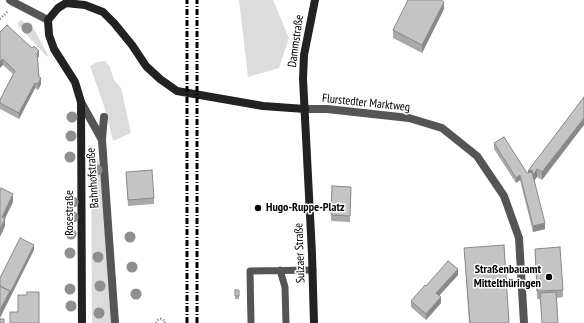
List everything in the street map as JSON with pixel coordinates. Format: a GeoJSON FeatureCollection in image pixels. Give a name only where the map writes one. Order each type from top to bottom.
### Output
{"type":"FeatureCollection","features":[{"type":"Feature","properties":{"kind":"main road","name":"Dammstraße"},"geometry":{"type":"LineString","coordinates":[[305,110],[303,79],[304,55],[315,0]]}},
{"type":"Feature","properties":{"kind":"main road"},"geometry":{"type":"LineString","coordinates":[[48,20],[58,8],[66,3],[85,5],[102,12],[114,23],[132,44],[146,66],[160,79],[177,91],[256,105],[305,110]]}},
{"type":"Feature","properties":{"kind":"main road","name":"Bahnhofstraße"},"geometry":{"type":"LineString","coordinates":[[48,20],[49,35],[54,49],[75,82],[81,102]]}},
{"type":"Feature","properties":{"kind":"main road","name":"Rosestraße"},"geometry":{"type":"LineString","coordinates":[[81,102],[82,323]]}},
{"type":"Feature","properties":{"kind":"main road","name":"Sulzaer Straße"},"geometry":{"type":"LineString","coordinates":[[305,110],[313,270],[314,323]]}},
{"type":"Feature","properties":{"kind":"street"},"geometry":{"type":"LineString","coordinates":[[10,0],[48,20]]}},
{"type":"Feature","properties":{"kind":"street","name":"Bahnhofstraße"},"geometry":{"type":"LineString","coordinates":[[81,102],[102,140],[115,323]]}},
{"type":"Feature","properties":{"kind":"street","name":"Flurstedter Marktweg"},"geometry":{"type":"LineString","coordinates":[[305,110],[327,109],[409,118],[442,128],[477,156],[504,196],[519,238],[524,323]]}},
{"type":"Feature","properties":{"kind":"street"},"geometry":{"type":"LineString","coordinates":[[102,140],[104,117]]}},
{"type":"Feature","properties":{"kind":"lane"},"geometry":{"type":"LineString","coordinates":[[280,270],[285,287],[286,323]]}},
{"type":"Feature","properties":{"kind":"lane"},"geometry":{"type":"LineString","coordinates":[[251,323],[250,271],[313,270]]}},
{"type":"Feature","properties":{"kind":"path"},"geometry":{"type":"LineString","coordinates":[[156,323],[161,319],[165,321],[165,323]]}},
{"type":"Feature","properties":{"kind":"shaded area"},"geometry":{"type":"Polygon","coordinates":[[[239,0],[273,0],[289,38],[279,68],[248,77],[239,0]]]}},
{"type":"Feature","properties":{"kind":"shaded area"},"geometry":{"type":"Polygon","coordinates":[[[21,20],[34,29],[48,55],[47,57],[17,24],[21,20]]]}},
{"type":"Feature","properties":{"kind":"shaded area"},"geometry":{"type":"Polygon","coordinates":[[[105,61],[110,67],[114,80],[121,88],[131,133],[113,141],[105,109],[90,66],[97,62],[105,61]]]}},
{"type":"Feature","properties":{"kind":"shaded area"},"geometry":{"type":"Polygon","coordinates":[[[92,145],[101,168],[111,323],[92,323],[91,166],[89,146],[92,145]]]}},
{"type":"Feature","properties":{"kind":"building"},"geometry":{"type":"Polygon","coordinates":[[[408,0],[441,0],[444,2],[422,45],[393,30],[408,0]]]}},
{"type":"Feature","properties":{"kind":"building"},"geometry":{"type":"Polygon","coordinates":[[[7,25],[32,48],[34,46],[39,51],[37,53],[39,77],[41,78],[38,84],[35,83],[19,113],[0,103],[0,100],[15,71],[3,59],[0,62],[0,32],[7,25]]]}},
{"type":"Feature","properties":{"kind":"building"},"geometry":{"type":"Polygon","coordinates":[[[584,97],[584,118],[542,172],[537,169],[533,175],[532,170],[528,171],[584,97]]]}},
{"type":"Feature","properties":{"kind":"building"},"geometry":{"type":"Polygon","coordinates":[[[504,137],[527,173],[532,172],[545,223],[533,226],[520,175],[516,178],[494,143],[504,137]]]}},
{"type":"Feature","properties":{"kind":"building"},"geometry":{"type":"Polygon","coordinates":[[[152,170],[154,198],[128,200],[126,172],[152,170]]]}},
{"type":"Feature","properties":{"kind":"building"},"geometry":{"type":"Polygon","coordinates":[[[332,186],[351,187],[350,216],[331,215],[332,186]]]}},
{"type":"Feature","properties":{"kind":"building"},"geometry":{"type":"Polygon","coordinates":[[[1,188],[13,194],[2,217],[5,219],[0,229],[0,191],[1,188]]]}},
{"type":"Feature","properties":{"kind":"building"},"geometry":{"type":"Polygon","coordinates":[[[20,238],[34,245],[10,293],[10,291],[0,286],[0,278],[20,238]]]}},
{"type":"Feature","properties":{"kind":"building"},"geometry":{"type":"Polygon","coordinates":[[[504,245],[509,323],[470,323],[464,248],[504,245]]]}},
{"type":"Feature","properties":{"kind":"building","name":"Straßenbauamt Mittelthüringen"},"geometry":{"type":"Polygon","coordinates":[[[560,247],[563,290],[537,291],[535,249],[560,247]]]}},
{"type":"Feature","properties":{"kind":"building"},"geometry":{"type":"Polygon","coordinates":[[[448,261],[458,269],[436,293],[441,297],[426,314],[411,301],[448,261]]]}},
{"type":"Feature","properties":{"kind":"building"},"geometry":{"type":"Polygon","coordinates":[[[0,286],[10,291],[0,310],[0,286]]]}},
{"type":"Feature","properties":{"kind":"building"},"geometry":{"type":"Polygon","coordinates":[[[235,290],[239,290],[239,296],[235,296],[235,290]]]}},
{"type":"Feature","properties":{"kind":"building"},"geometry":{"type":"Polygon","coordinates":[[[27,292],[39,292],[39,323],[10,323],[10,312],[18,312],[18,295],[27,295],[27,292]]]}},
{"type":"Feature","properties":{"kind":"building"},"geometry":{"type":"Polygon","coordinates":[[[556,292],[558,323],[542,323],[540,293],[556,292]]]}},
{"type":"Feature","properties":{"kind":"building"},"geometry":{"type":"Polygon","coordinates":[[[0,319],[4,319],[4,323],[0,323],[0,319]]]}},
{"type":"Feature","properties":{"kind":"railway"},"geometry":{"type":"LineString","coordinates":[[187,0],[187,323]]}},
{"type":"Feature","properties":{"kind":"railway"},"geometry":{"type":"LineString","coordinates":[[197,0],[197,323]]}},
{"type":"Feature","properties":{"kind":"place","name":"Hugo-Ruppe-Platz"},"geometry":{"type":"Point","coordinates":[258,208]}},
{"type":"Feature","properties":{"kind":"place","name":"Straßenbauamt Mittelthüringen"},"geometry":{"type":"Point","coordinates":[549,277]}}]}
